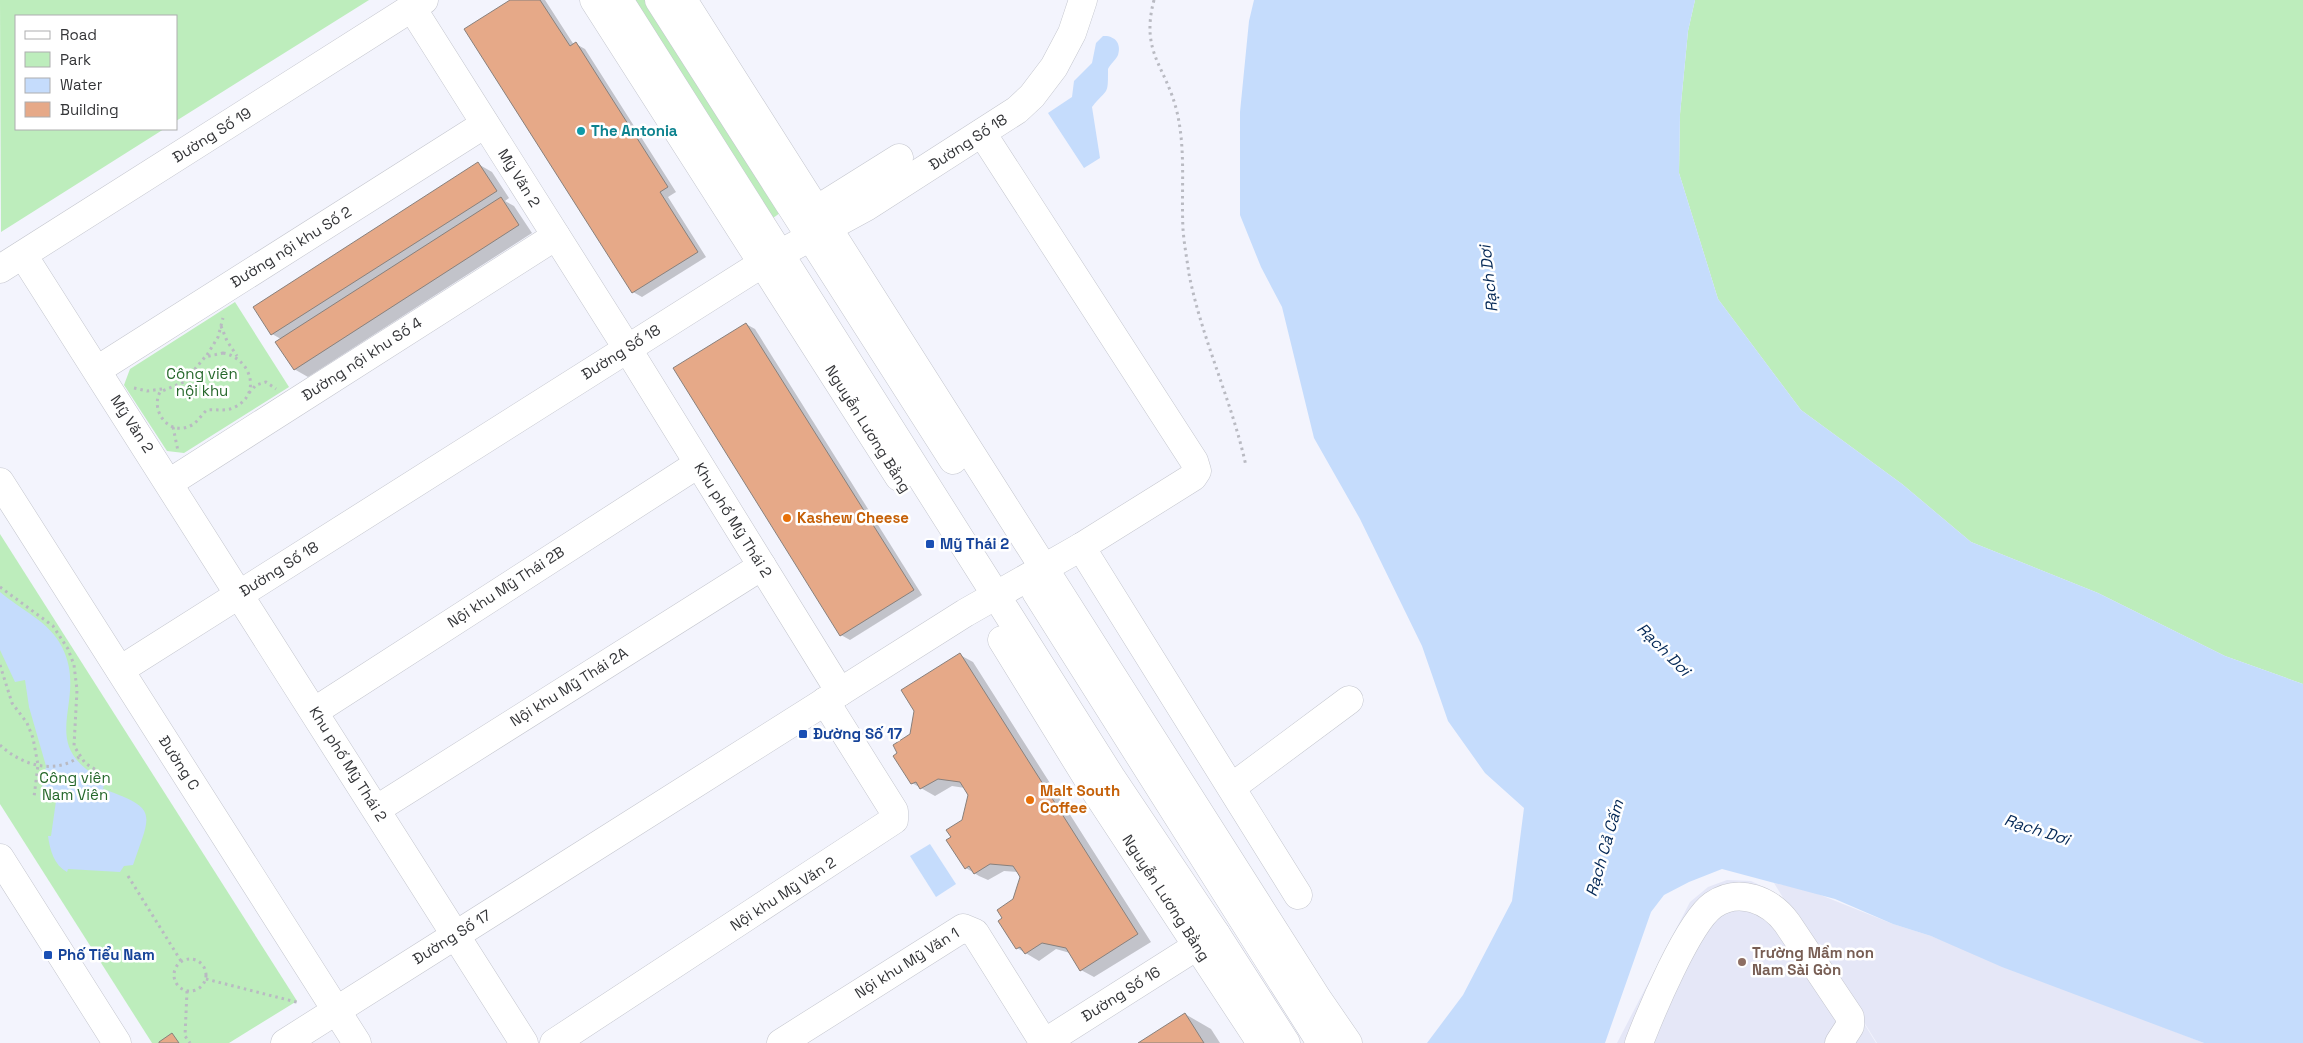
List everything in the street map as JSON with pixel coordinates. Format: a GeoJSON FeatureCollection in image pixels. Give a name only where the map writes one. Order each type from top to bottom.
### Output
{"type":"FeatureCollection","features":[{"type":"Feature","properties":{"kind":"street","name":"Nguyễn Lương Bằng"},"geometry":{"type":"LineString","coordinates":[[594,0],[771,258]]}},
{"type":"Feature","properties":{"kind":"street","name":"Nguyễn Lương Bằng"},"geometry":{"type":"LineString","coordinates":[[619,0],[771,258],[987,599],[1111,777],[1207,940],[1269,1036]]}},
{"type":"Feature","properties":{"kind":"street"},"geometry":{"type":"LineString","coordinates":[[659,0],[818,225]]}},
{"type":"Feature","properties":{"kind":"street"},"geometry":{"type":"LineString","coordinates":[[683,0],[818,225],[1308,1004],[1348,1043]]}},
{"type":"Feature","properties":{"kind":"street","name":"Đường Số 18"},"geometry":{"type":"LineString","coordinates":[[120,670],[771,258],[818,225],[866,208],[1017,110],[1044,81],[1064,50],[1083,0]]}},
{"type":"Feature","properties":{"kind":"street","name":"Mỹ Văn 2"},"geometry":{"type":"LineString","coordinates":[[418,4],[485,124],[627,348]]}},
{"type":"Feature","properties":{"kind":"street","name":"Đường Số 19"},"geometry":{"type":"LineString","coordinates":[[0,269],[418,4]]}},
{"type":"Feature","properties":{"kind":"street","name":"Đường nội khu Số 2"},"geometry":{"type":"LineString","coordinates":[[97,370],[485,124]]}},
{"type":"Feature","properties":{"kind":"street","name":"Đường Số 17"},"geometry":{"type":"LineString","coordinates":[[285,1043],[987,599],[1081,547],[1190,479],[1195,474],[1196,467],[982,133]]}},
{"type":"Feature","properties":{"kind":"street"},"geometry":{"type":"LineString","coordinates":[[818,225],[899,158]]}},
{"type":"Feature","properties":{"kind":"street","name":"Đường nội khu Số 4"},"geometry":{"type":"LineString","coordinates":[[174,471],[556,236]]}},
{"type":"Feature","properties":{"kind":"street","name":"Mỹ Văn 2"},"geometry":{"type":"LineString","coordinates":[[23,254],[97,370],[174,471],[240,593]]}},
{"type":"Feature","properties":{"kind":"street","name":"Khu phố Mỹ Thái 2"},"geometry":{"type":"LineString","coordinates":[[627,348],[762,566],[832,696]]}},
{"type":"Feature","properties":{"kind":"street","name":"Nội khu Mỹ Thái 2B"},"geometry":{"type":"LineString","coordinates":[[315,711],[698,464]]}},
{"type":"Feature","properties":{"kind":"street","name":"Đường C"},"geometry":{"type":"LineString","coordinates":[[0,482],[357,1043]]}},
{"type":"Feature","properties":{"kind":"street"},"geometry":{"type":"LineString","coordinates":[[1081,547],[1232,787],[1298,896]]}},
{"type":"Feature","properties":{"kind":"street","name":"Nội khu Mỹ Thái 2A"},"geometry":{"type":"LineString","coordinates":[[376,809],[762,566]]}},
{"type":"Feature","properties":{"kind":"street","name":"Khu phố Mỹ Thái 2"},"geometry":{"type":"LineString","coordinates":[[240,593],[524,1043]]}},
{"type":"Feature","properties":{"kind":"street","name":"Nội khu Mỹ Văn 2"},"geometry":{"type":"LineString","coordinates":[[554,1043],[894,820],[894,811],[832,696]]}},
{"type":"Feature","properties":{"kind":"street"},"geometry":{"type":"LineString","coordinates":[[1232,787],[1349,700]]}},
{"type":"Feature","properties":{"kind":"street"},"geometry":{"type":"LineString","coordinates":[[0,858],[117,1043]]}},
{"type":"Feature","properties":{"kind":"street"},"geometry":{"type":"LineString","coordinates":[[1639,1043],[1654,1005],[1697,923],[1714,904],[1726,898],[1740,895],[1763,902],[1777,912],[1787,923],[1850,1017],[1850,1026],[1839,1043]]}},
{"type":"Feature","properties":{"kind":"street","name":"Nội khu Mỹ Văn 1"},"geometry":{"type":"LineString","coordinates":[[781,1043],[963,928],[975,933],[1044,1043]]}},
{"type":"Feature","properties":{"kind":"street","name":"Đường Số 16"},"geometry":{"type":"LineString","coordinates":[[1044,1043],[1207,940]]}},
{"type":"Feature","properties":{"kind":"street"},"geometry":{"type":"LineString","coordinates":[[1308,1004],[1321,1043]]}},
{"type":"Feature","properties":{"kind":"path"},"geometry":{"type":"LineString","coordinates":[[1154,0],[1150,41],[1176,111],[1181,135],[1183,231],[1190,277],[1201,322],[1246,466]]}},
{"type":"Feature","properties":{"kind":"path"},"geometry":{"type":"LineString","coordinates":[[224,312],[222,326],[216,342],[205,357],[184,382],[160,392],[157,408],[162,419],[173,427],[190,426],[208,410],[227,410],[236,407],[261,383],[270,383],[277,390]]}},
{"type":"Feature","properties":{"kind":"path"},"geometry":{"type":"LineString","coordinates":[[222,326],[227,341],[250,376],[247,395]]}},
{"type":"Feature","properties":{"kind":"path"},"geometry":{"type":"LineString","coordinates":[[205,357],[223,353],[238,358]]}},
{"type":"Feature","properties":{"kind":"path"},"geometry":{"type":"LineString","coordinates":[[130,385],[147,391],[170,387]]}},
{"type":"Feature","properties":{"kind":"path"},"geometry":{"type":"LineString","coordinates":[[173,427],[174,471]]}},
{"type":"Feature","properties":{"kind":"path"},"geometry":{"type":"LineString","coordinates":[[0,587],[53,626],[68,649],[76,682],[73,740],[79,757],[101,773]]}},
{"type":"Feature","properties":{"kind":"path"},"geometry":{"type":"LineString","coordinates":[[0,665],[12,703],[31,731],[38,765],[34,797]]}},
{"type":"Feature","properties":{"kind":"path"},"geometry":{"type":"LineString","coordinates":[[0,745],[13,756],[38,765],[65,765],[79,757]]}},
{"type":"Feature","properties":{"kind":"path"},"geometry":{"type":"LineString","coordinates":[[128,876],[181,961]]}},
{"type":"Feature","properties":{"kind":"path"},"geometry":{"type":"LineString","coordinates":[[188,958],[198,960],[206,969],[206,979],[200,988],[188,991],[177,985],[174,976],[176,967],[181,961],[188,958]]}},
{"type":"Feature","properties":{"kind":"path"},"geometry":{"type":"LineString","coordinates":[[206,979],[300,1002]]}},
{"type":"Feature","properties":{"kind":"path"},"geometry":{"type":"LineString","coordinates":[[188,991],[185,1036],[190,1043]]}},
{"type":"Feature","properties":{"kind":"shaded area"},"geometry":{"type":"Polygon","coordinates":[[[1727,880],[1751,881],[1774,892],[1785,901],[1774,883],[1808,890],[2204,1043],[1877,1043],[1838,981],[1876,1043],[1617,1043],[1690,902],[1708,887],[1727,880]]]}},
{"type":"Feature","properties":{"kind":"green space"},"geometry":{"type":"Polygon","coordinates":[[[0,0],[369,0],[178,120],[178,15],[15,15],[15,130],[162,130],[1,232],[0,0]]]}},
{"type":"Feature","properties":{"kind":"green space"},"geometry":{"type":"Polygon","coordinates":[[[632,0],[646,0],[780,213],[773,218],[632,0]]]}},
{"type":"Feature","properties":{"kind":"green space"},"geometry":{"type":"Polygon","coordinates":[[[1695,0],[2303,0],[2303,684],[2225,656],[2098,593],[1971,542],[1902,484],[1801,410],[1718,299],[1679,173],[1680,114],[1688,31],[1695,0]]]}},
{"type":"Feature","properties":{"kind":"green space","name":"Công viên nội khu"},"geometry":{"type":"Polygon","coordinates":[[[235,302],[289,387],[184,453],[167,451],[124,385],[130,369],[235,302]]]}},
{"type":"Feature","properties":{"kind":"green space","name":"Công viên Nam Viên"},"geometry":{"type":"Polygon","coordinates":[[[0,534],[297,1001],[229,1043],[152,1043],[0,804],[0,534]]]}},
{"type":"Feature","properties":{"kind":"water"},"geometry":{"type":"Polygon","coordinates":[[[1254,0],[1695,0],[1688,31],[1680,114],[1679,173],[1718,299],[1801,410],[1902,484],[1971,542],[2098,593],[2225,656],[2303,684],[2303,1043],[2204,1043],[2002,967],[1931,936],[1893,924],[1835,899],[1722,869],[1689,882],[1664,895],[1651,912],[1605,1043],[1427,1043],[1463,995],[1512,901],[1524,808],[1485,773],[1448,721],[1422,646],[1360,519],[1314,438],[1282,307],[1261,267],[1240,215],[1240,112],[1249,21],[1254,0]]]}},
{"type":"Feature","properties":{"kind":"water"},"geometry":{"type":"Polygon","coordinates":[[[1103,36],[1114,38],[1118,43],[1119,51],[1108,69],[1106,91],[1092,107],[1100,158],[1084,168],[1048,113],[1072,97],[1074,81],[1092,63],[1096,43],[1103,36]]]}},
{"type":"Feature","properties":{"kind":"water"},"geometry":{"type":"Polygon","coordinates":[[[0,592],[43,623],[57,638],[62,647],[69,667],[70,686],[67,737],[71,752],[83,767],[105,781],[103,789],[134,802],[142,808],[146,815],[144,834],[133,865],[124,866],[120,872],[68,869],[67,872],[53,857],[48,836],[51,836],[56,801],[40,798],[46,766],[29,707],[25,680],[15,682],[0,650],[0,592]]]}},
{"type":"Feature","properties":{"kind":"water"},"geometry":{"type":"Polygon","coordinates":[[[930,844],[956,884],[936,897],[910,856],[930,844]]]}},
{"type":"Feature","properties":{"kind":"building","name":"The Antonia"},"geometry":{"type":"Polygon","coordinates":[[[510,0],[540,0],[570,46],[576,42],[668,187],[660,192],[698,252],[632,293],[464,29],[510,0]]]}},
{"type":"Feature","properties":{"kind":"building"},"geometry":{"type":"Polygon","coordinates":[[[478,162],[497,191],[271,335],[253,307],[478,162]]]}},
{"type":"Feature","properties":{"kind":"building"},"geometry":{"type":"Polygon","coordinates":[[[501,197],[519,225],[294,370],[275,342],[501,197]]]}},
{"type":"Feature","properties":{"kind":"building"},"geometry":{"type":"Polygon","coordinates":[[[746,323],[914,590],[840,636],[673,368],[746,323]]]}},
{"type":"Feature","properties":{"kind":"building"},"geometry":{"type":"Polygon","coordinates":[[[960,653],[1138,934],[1080,971],[1066,948],[1042,943],[1025,954],[1020,947],[1016,949],[998,921],[1002,918],[997,910],[1013,899],[1020,877],[1017,872],[1013,866],[990,864],[974,874],[969,866],[965,869],[946,840],[951,837],[946,830],[962,820],[968,795],[960,782],[938,779],[920,789],[916,782],[911,784],[893,756],[897,753],[893,745],[910,734],[914,711],[901,690],[960,653]]]}},
{"type":"Feature","properties":{"kind":"building"},"geometry":{"type":"Polygon","coordinates":[[[1185,1013],[1204,1043],[1138,1043],[1185,1013]]]}},
{"type":"Feature","properties":{"kind":"building"},"geometry":{"type":"Polygon","coordinates":[[[172,1033],[179,1043],[159,1043],[159,1042],[172,1033]]]}},
{"type":"Feature","properties":{"kind":"place","name":"The Antonia"},"geometry":{"type":"Point","coordinates":[581,131]}},
{"type":"Feature","properties":{"kind":"place","name":"Kashew Cheese"},"geometry":{"type":"Point","coordinates":[787,518]}},
{"type":"Feature","properties":{"kind":"place","name":"Mỹ Thái 2"},"geometry":{"type":"Point","coordinates":[930,544]}},
{"type":"Feature","properties":{"kind":"place","name":"Đường Số 17"},"geometry":{"type":"Point","coordinates":[803,734]}},
{"type":"Feature","properties":{"kind":"place","name":"Malt South Coffee"},"geometry":{"type":"Point","coordinates":[1030,800]}},
{"type":"Feature","properties":{"kind":"place","name":"Phố Tiểu Nam"},"geometry":{"type":"Point","coordinates":[48,955]}},
{"type":"Feature","properties":{"kind":"place","name":"Trường Mầm non Nam Sài Gòn"},"geometry":{"type":"Point","coordinates":[1742,962]}},
{"type":"Feature","properties":{"kind":"water label","name":"Rạch Dơi"},"geometry":{"type":"Point","coordinates":[1488,279]}},
{"type":"Feature","properties":{"kind":"water label","name":"Rạch Dơi"},"geometry":{"type":"Point","coordinates":[1664,649]}},
{"type":"Feature","properties":{"kind":"water label","name":"Rạch Dơi"},"geometry":{"type":"Point","coordinates":[2037,829]}},
{"type":"Feature","properties":{"kind":"water label","name":"Rạch Cả Cấm"},"geometry":{"type":"Point","coordinates":[1604,848]}}]}
